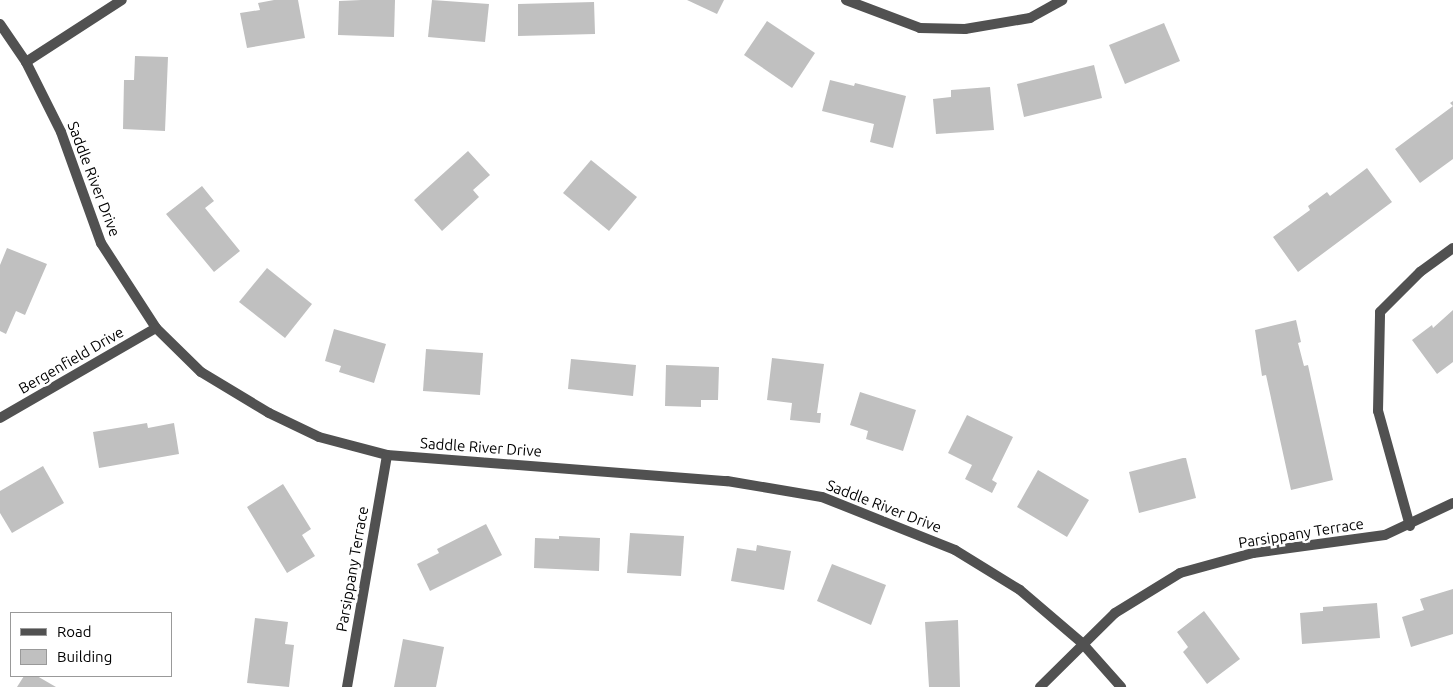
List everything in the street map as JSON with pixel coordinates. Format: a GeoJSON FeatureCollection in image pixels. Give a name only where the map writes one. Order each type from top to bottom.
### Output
{"type":"FeatureCollection","features":[{"type":"Feature","properties":{"kind":"street"},"geometry":{"type":"LineString","coordinates":[[26,62],[122,0]]}},
{"type":"Feature","properties":{"kind":"street"},"geometry":{"type":"LineString","coordinates":[[846,0],[920,28],[965,30],[1030,18],[1062,0]]}},
{"type":"Feature","properties":{"kind":"street","name":"Saddle River Drive"},"geometry":{"type":"LineString","coordinates":[[0,24],[26,62],[61,132],[101,243],[156,328],[201,372],[269,413],[319,437],[387,455],[727,481],[822,497],[955,550],[1020,590],[1082,643],[1121,687]]}},
{"type":"Feature","properties":{"kind":"street"},"geometry":{"type":"LineString","coordinates":[[1410,526],[1378,411],[1380,312],[1420,272],[1453,248]]}},
{"type":"Feature","properties":{"kind":"street","name":"Bergenfield Drive"},"geometry":{"type":"LineString","coordinates":[[0,418],[156,328]]}},
{"type":"Feature","properties":{"kind":"street","name":"Parsippany Terrace"},"geometry":{"type":"LineString","coordinates":[[348,687],[387,455]]}},
{"type":"Feature","properties":{"kind":"street","name":"Parsippany Terrace"},"geometry":{"type":"LineString","coordinates":[[1040,687],[1115,612],[1180,572],[1253,553],[1385,536],[1410,526],[1453,502]]}},
{"type":"Feature","properties":{"kind":"building"},"geometry":{"type":"Polygon","coordinates":[[[274,0],[298,0],[305,38],[247,48],[240,13],[260,10],[258,3],[274,0]]]}},
{"type":"Feature","properties":{"kind":"building"},"geometry":{"type":"Polygon","coordinates":[[[395,0],[394,37],[338,35],[339,1],[395,0]]]}},
{"type":"Feature","properties":{"kind":"building"},"geometry":{"type":"Polygon","coordinates":[[[432,0],[489,4],[485,42],[428,37],[432,0]]]}},
{"type":"Feature","properties":{"kind":"building"},"geometry":{"type":"Polygon","coordinates":[[[687,0],[724,0],[717,14],[687,0]]]}},
{"type":"Feature","properties":{"kind":"building"},"geometry":{"type":"Polygon","coordinates":[[[594,2],[595,34],[518,36],[518,4],[594,2]]]}},
{"type":"Feature","properties":{"kind":"building"},"geometry":{"type":"Polygon","coordinates":[[[767,21],[815,53],[792,88],[744,55],[767,21]]]}},
{"type":"Feature","properties":{"kind":"building"},"geometry":{"type":"Polygon","coordinates":[[[1164,23],[1180,61],[1125,84],[1109,45],[1164,23]]]}},
{"type":"Feature","properties":{"kind":"building"},"geometry":{"type":"Polygon","coordinates":[[[135,56],[168,57],[165,131],[123,129],[124,80],[134,80],[135,56]]]}},
{"type":"Feature","properties":{"kind":"building"},"geometry":{"type":"Polygon","coordinates":[[[1094,65],[1102,98],[1024,117],[1017,84],[1094,65]]]}},
{"type":"Feature","properties":{"kind":"building"},"geometry":{"type":"Polygon","coordinates":[[[830,80],[854,86],[855,83],[906,96],[893,148],[870,142],[874,124],[822,111],[830,80]]]}},
{"type":"Feature","properties":{"kind":"building"},"geometry":{"type":"Polygon","coordinates":[[[990,87],[994,130],[936,134],[933,99],[951,97],[951,90],[990,87]]]}},
{"type":"Feature","properties":{"kind":"building"},"geometry":{"type":"Polygon","coordinates":[[[1453,106],[1453,159],[1420,183],[1395,149],[1453,106]]]}},
{"type":"Feature","properties":{"kind":"building"},"geometry":{"type":"Polygon","coordinates":[[[468,151],[490,175],[473,190],[479,197],[442,231],[414,200],[468,151]]]}},
{"type":"Feature","properties":{"kind":"building"},"geometry":{"type":"Polygon","coordinates":[[[591,160],[637,197],[609,231],[563,193],[591,160]]]}},
{"type":"Feature","properties":{"kind":"building"},"geometry":{"type":"Polygon","coordinates":[[[1367,168],[1392,202],[1298,272],[1273,237],[1310,210],[1308,206],[1327,192],[1330,196],[1367,168]]]}},
{"type":"Feature","properties":{"kind":"building"},"geometry":{"type":"Polygon","coordinates":[[[202,186],[214,201],[205,208],[240,251],[214,272],[166,214],[202,186]]]}},
{"type":"Feature","properties":{"kind":"building"},"geometry":{"type":"Polygon","coordinates":[[[7,248],[47,264],[25,315],[16,311],[6,334],[0,331],[0,265],[7,248]]]}},
{"type":"Feature","properties":{"kind":"building"},"geometry":{"type":"Polygon","coordinates":[[[267,268],[312,304],[285,338],[239,302],[267,268]]]}},
{"type":"Feature","properties":{"kind":"building"},"geometry":{"type":"Polygon","coordinates":[[[1453,310],[1453,362],[1437,374],[1412,340],[1432,325],[1433,328],[1453,310]]]}},
{"type":"Feature","properties":{"kind":"building"},"geometry":{"type":"Polygon","coordinates":[[[1296,320],[1301,342],[1298,343],[1304,366],[1308,365],[1333,480],[1291,490],[1266,375],[1262,376],[1255,330],[1296,320]]]}},
{"type":"Feature","properties":{"kind":"building"},"geometry":{"type":"Polygon","coordinates":[[[334,329],[386,344],[374,383],[339,372],[341,366],[325,361],[334,329]]]}},
{"type":"Feature","properties":{"kind":"building"},"geometry":{"type":"Polygon","coordinates":[[[426,349],[483,353],[480,395],[423,391],[426,349]]]}},
{"type":"Feature","properties":{"kind":"building"},"geometry":{"type":"Polygon","coordinates":[[[772,358],[824,364],[817,413],[821,413],[820,423],[790,420],[792,403],[767,400],[772,358]]]}},
{"type":"Feature","properties":{"kind":"building"},"geometry":{"type":"Polygon","coordinates":[[[571,359],[636,365],[633,396],[568,389],[571,359]]]}},
{"type":"Feature","properties":{"kind":"building"},"geometry":{"type":"Polygon","coordinates":[[[666,365],[719,367],[718,400],[701,400],[701,407],[665,406],[666,365]]]}},
{"type":"Feature","properties":{"kind":"building"},"geometry":{"type":"Polygon","coordinates":[[[860,392],[916,410],[903,451],[866,439],[868,431],[850,425],[860,392]]]}},
{"type":"Feature","properties":{"kind":"building"},"geometry":{"type":"Polygon","coordinates":[[[967,415],[1013,437],[992,480],[997,483],[992,493],[965,479],[972,465],[948,453],[967,415]]]}},
{"type":"Feature","properties":{"kind":"building"},"geometry":{"type":"Polygon","coordinates":[[[147,423],[148,428],[174,423],[179,454],[99,468],[93,432],[147,423]]]}},
{"type":"Feature","properties":{"kind":"building"},"geometry":{"type":"Polygon","coordinates":[[[1186,458],[1196,498],[1139,513],[1129,472],[1186,458]]]}},
{"type":"Feature","properties":{"kind":"building"},"geometry":{"type":"Polygon","coordinates":[[[43,466],[64,503],[12,533],[0,513],[0,491],[43,466]]]}},
{"type":"Feature","properties":{"kind":"building"},"geometry":{"type":"Polygon","coordinates":[[[1038,470],[1089,500],[1067,537],[1017,507],[1038,470]]]}},
{"type":"Feature","properties":{"kind":"building"},"geometry":{"type":"Polygon","coordinates":[[[283,484],[311,529],[302,535],[315,556],[287,573],[247,507],[283,484]]]}},
{"type":"Feature","properties":{"kind":"building"},"geometry":{"type":"Polygon","coordinates":[[[486,524],[502,555],[430,591],[417,564],[439,553],[437,549],[486,524]]]}},
{"type":"Feature","properties":{"kind":"building"},"geometry":{"type":"Polygon","coordinates":[[[630,533],[684,536],[681,576],[627,573],[630,533]]]}},
{"type":"Feature","properties":{"kind":"building"},"geometry":{"type":"Polygon","coordinates":[[[559,536],[600,538],[599,571],[534,568],[535,538],[559,539],[559,536]]]}},
{"type":"Feature","properties":{"kind":"building"},"geometry":{"type":"Polygon","coordinates":[[[757,545],[791,551],[784,590],[731,581],[737,548],[756,551],[757,545]]]}},
{"type":"Feature","properties":{"kind":"building"},"geometry":{"type":"Polygon","coordinates":[[[832,564],[886,585],[871,625],[817,601],[832,564]]]}},
{"type":"Feature","properties":{"kind":"building"},"geometry":{"type":"Polygon","coordinates":[[[1453,589],[1453,634],[1411,647],[1402,617],[1424,610],[1420,599],[1453,589]]]}},
{"type":"Feature","properties":{"kind":"building"},"geometry":{"type":"Polygon","coordinates":[[[1377,603],[1380,638],[1302,644],[1300,613],[1323,611],[1323,607],[1377,603]]]}},
{"type":"Feature","properties":{"kind":"building"},"geometry":{"type":"Polygon","coordinates":[[[1204,611],[1240,659],[1207,684],[1183,652],[1188,647],[1177,632],[1204,611]]]}},
{"type":"Feature","properties":{"kind":"building"},"geometry":{"type":"Polygon","coordinates":[[[255,618],[288,622],[285,644],[294,645],[289,687],[247,683],[255,618]]]}},
{"type":"Feature","properties":{"kind":"building"},"geometry":{"type":"Polygon","coordinates":[[[958,620],[960,687],[929,687],[925,622],[958,620]]]}},
{"type":"Feature","properties":{"kind":"building"},"geometry":{"type":"Polygon","coordinates":[[[403,639],[444,647],[436,687],[394,687],[403,639]]]}},
{"type":"Feature","properties":{"kind":"building"},"geometry":{"type":"Polygon","coordinates":[[[23,677],[39,677],[56,687],[17,687],[23,677]]]}}]}
